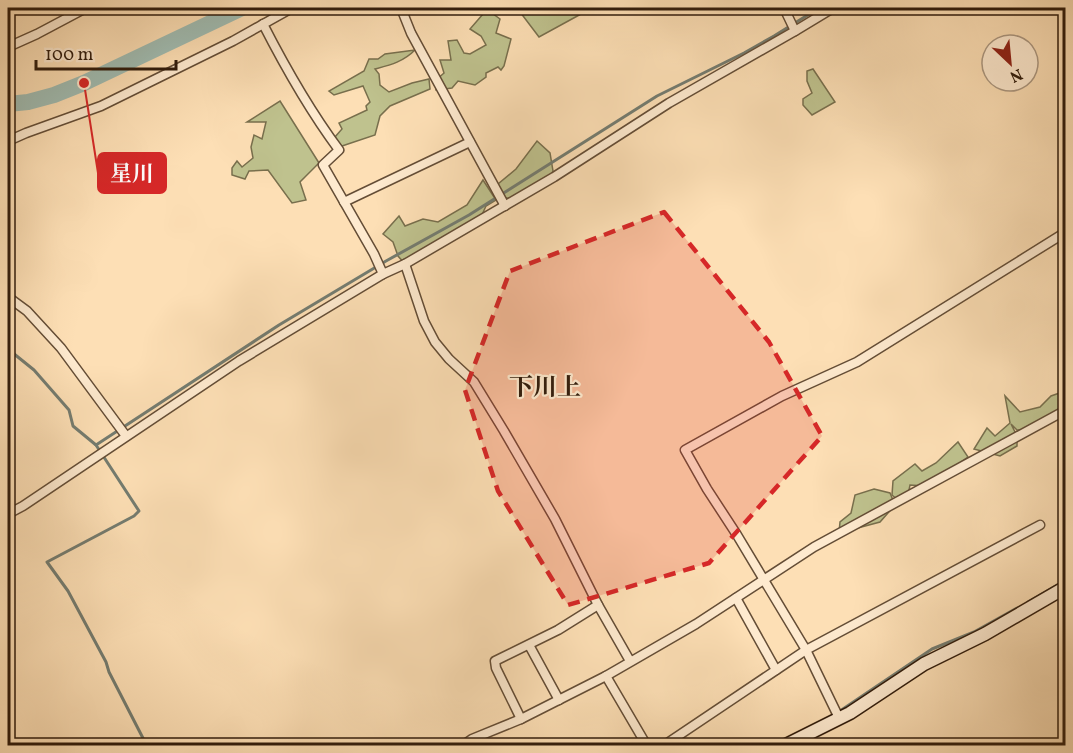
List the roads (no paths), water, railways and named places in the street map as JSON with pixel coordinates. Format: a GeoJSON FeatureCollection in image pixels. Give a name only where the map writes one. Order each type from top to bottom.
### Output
{"type":"FeatureCollection","features":[{"type":"Feature","properties":{"kind":"street"},"geometry":{"type":"LineString","coordinates":[[8,47],[86,8]]}},
{"type":"Feature","properties":{"kind":"street"},"geometry":{"type":"LineString","coordinates":[[8,141],[100,106],[233,41],[292,8]]}},
{"type":"Feature","properties":{"kind":"street"},"geometry":{"type":"LineString","coordinates":[[401,8],[411,33],[505,206]]}},
{"type":"Feature","properties":{"kind":"street"},"geometry":{"type":"LineString","coordinates":[[784,8],[795,31]]}},
{"type":"Feature","properties":{"kind":"street"},"geometry":{"type":"LineString","coordinates":[[8,514],[239,361],[383,274],[405,264],[554,177],[669,103],[833,8]]}},
{"type":"Feature","properties":{"kind":"street"},"geometry":{"type":"LineString","coordinates":[[262,24],[324,130],[339,150],[323,165],[383,274]]}},
{"type":"Feature","properties":{"kind":"street"},"geometry":{"type":"LineString","coordinates":[[344,202],[470,142]]}},
{"type":"Feature","properties":{"kind":"street"},"geometry":{"type":"LineString","coordinates":[[839,718],[806,650],[707,489],[686,450],[782,396],[857,362],[1065,232]]}},
{"type":"Feature","properties":{"kind":"street"},"geometry":{"type":"LineString","coordinates":[[405,264],[424,321],[435,342],[449,359],[474,382],[555,519],[598,605],[630,661]]}},
{"type":"Feature","properties":{"kind":"street"},"geometry":{"type":"LineString","coordinates":[[8,297],[27,311],[61,348],[126,436]]}},
{"type":"Feature","properties":{"kind":"street"},"geometry":{"type":"LineString","coordinates":[[462,746],[472,739],[521,719],[606,676],[658,646],[814,547],[1065,410]]}},
{"type":"Feature","properties":{"kind":"street"},"geometry":{"type":"LineString","coordinates":[[663,746],[806,650],[1040,525]]}},
{"type":"Feature","properties":{"kind":"street"},"geometry":{"type":"LineString","coordinates":[[784,746],[850,713],[924,664],[985,634],[1065,587]]}},
{"type":"Feature","properties":{"kind":"street"},"geometry":{"type":"LineString","coordinates":[[735,598],[776,670]]}},
{"type":"Feature","properties":{"kind":"street"},"geometry":{"type":"LineString","coordinates":[[521,719],[495,662],[558,630],[598,605]]}},
{"type":"Feature","properties":{"kind":"street"},"geometry":{"type":"LineString","coordinates":[[529,645],[559,700]]}},
{"type":"Feature","properties":{"kind":"street"},"geometry":{"type":"LineString","coordinates":[[606,676],[647,746]]}},
{"type":"Feature","properties":{"kind":"waterway"},"geometry":{"type":"LineString","coordinates":[[8,104],[28,102],[54,95],[84,83],[242,8]]}},
{"type":"Feature","properties":{"kind":"waterway"},"geometry":{"type":"LineString","coordinates":[[96,445],[279,325],[469,215],[657,96],[744,53],[819,8]]}},
{"type":"Feature","properties":{"kind":"waterway"},"geometry":{"type":"LineString","coordinates":[[8,349],[34,370],[69,410],[73,426],[96,445],[139,511],[134,516],[47,562],[68,591],[147,746]]}},
{"type":"Feature","properties":{"kind":"waterway"},"geometry":{"type":"LineString","coordinates":[[1028,602],[1066,580]]}},
{"type":"Feature","properties":{"kind":"waterway"},"geometry":{"type":"LineString","coordinates":[[837,713],[932,649],[974,632],[1017,608]]}},
{"type":"Feature","properties":{"kind":"place","name":"星川"},"geometry":{"type":"Point","coordinates":[84,83]}},
{"type":"Feature","properties":{"kind":"district","name":"下川上"},"geometry":{"type":"Point","coordinates":[545,387]}}]}
